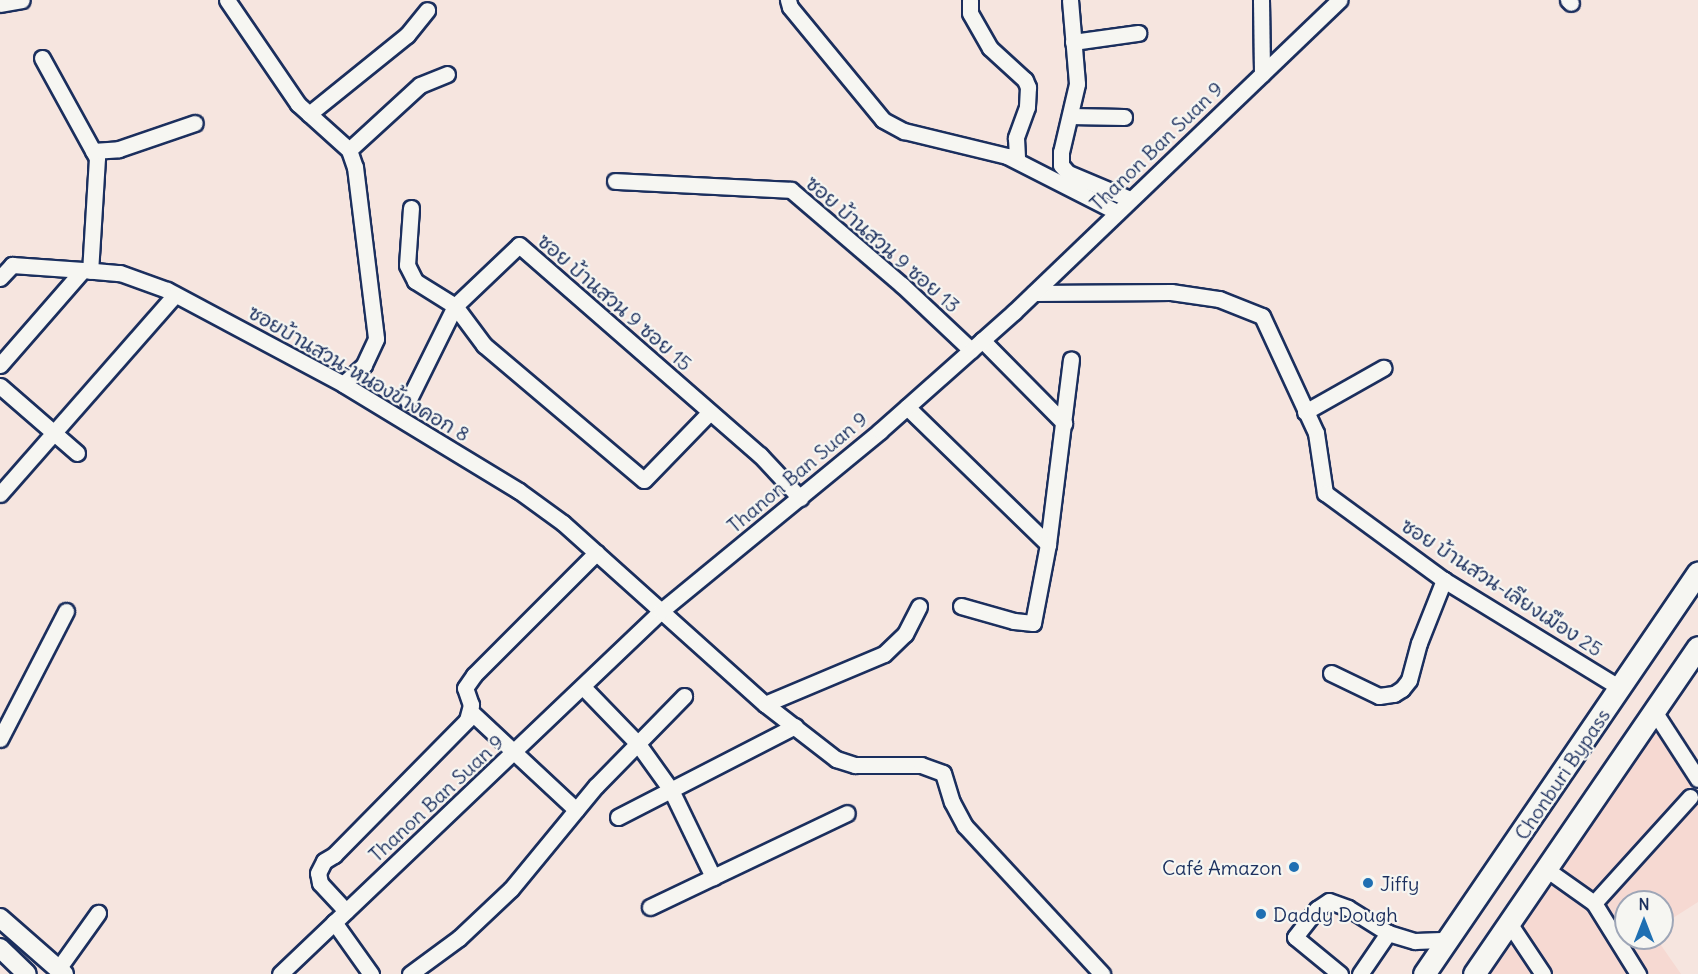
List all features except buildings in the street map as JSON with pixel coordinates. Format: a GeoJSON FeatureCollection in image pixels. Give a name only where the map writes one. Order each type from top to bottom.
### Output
{"type":"FeatureCollection","features":[{"type":"Feature","properties":{"kind":"highway","name":"Chonburi Bypass"},"geometry":{"type":"LineString","coordinates":[[1424,974],[1698,573]]}},
{"type":"Feature","properties":{"kind":"highway","name":"Chonburi Bypass"},"geometry":{"type":"LineString","coordinates":[[1474,974],[1698,647]]}},
{"type":"Feature","properties":{"kind":"main road"},"geometry":{"type":"LineString","coordinates":[[0,918],[61,972]]}},
{"type":"Feature","properties":{"kind":"main road"},"geometry":{"type":"LineString","coordinates":[[0,948],[27,974]]}},
{"type":"Feature","properties":{"kind":"street"},"geometry":{"type":"LineString","coordinates":[[0,4],[22,0]]}},
{"type":"Feature","properties":{"kind":"street"},"geometry":{"type":"LineString","coordinates":[[227,0],[298,104],[349,150],[355,167],[376,339],[364,365],[343,384]]}},
{"type":"Feature","properties":{"kind":"street"},"geometry":{"type":"LineString","coordinates":[[788,0],[790,8],[883,120],[904,131],[1017,160],[1117,212]]}},
{"type":"Feature","properties":{"kind":"street"},"geometry":{"type":"LineString","coordinates":[[970,0],[970,13],[990,48],[1024,80],[1028,87],[1027,107],[1016,138],[1017,160]]}},
{"type":"Feature","properties":{"kind":"street"},"geometry":{"type":"LineString","coordinates":[[1070,0],[1077,84],[1061,152],[1061,165],[1068,172],[1130,199]]}},
{"type":"Feature","properties":{"kind":"street"},"geometry":{"type":"LineString","coordinates":[[1261,0],[1262,74]]}},
{"type":"Feature","properties":{"kind":"street","name":"Thanon Ban Suan 9"},"geometry":{"type":"LineString","coordinates":[[280,974],[514,754],[661,611],[800,498],[977,345],[1339,0]]}},
{"type":"Feature","properties":{"kind":"street"},"geometry":{"type":"LineString","coordinates":[[309,114],[407,35],[427,10]]}},
{"type":"Feature","properties":{"kind":"street"},"geometry":{"type":"LineString","coordinates":[[1073,42],[1138,33]]}},
{"type":"Feature","properties":{"kind":"street"},"geometry":{"type":"LineString","coordinates":[[0,365],[87,270],[97,158],[42,58]]}},
{"type":"Feature","properties":{"kind":"street"},"geometry":{"type":"LineString","coordinates":[[349,150],[420,85],[447,74]]}},
{"type":"Feature","properties":{"kind":"street"},"geometry":{"type":"LineString","coordinates":[[1070,116],[1124,117]]}},
{"type":"Feature","properties":{"kind":"street"},"geometry":{"type":"LineString","coordinates":[[93,152],[119,149],[195,123]]}},
{"type":"Feature","properties":{"kind":"street","name":"ซอย บ้านสวน 9 ซอย 13"},"geometry":{"type":"LineString","coordinates":[[615,180],[791,190],[902,285],[977,345],[1064,423]]}},
{"type":"Feature","properties":{"kind":"street"},"geometry":{"type":"LineString","coordinates":[[411,208],[407,265],[415,281],[455,306],[484,345],[644,480],[709,413]]}},
{"type":"Feature","properties":{"kind":"street","name":"ซอย บ้านสวน 9 ซอย 15"},"geometry":{"type":"LineString","coordinates":[[408,401],[455,306],[519,245],[709,413],[760,455],[800,498]]}},
{"type":"Feature","properties":{"kind":"street","name":"ซอยบ้านสวน-หนองข้างคอก 8"},"geometry":{"type":"LineString","coordinates":[[0,278],[6,265],[120,273],[175,295],[343,384],[519,491],[563,523],[765,704],[836,759],[855,765],[921,765],[943,773],[952,802],[965,826],[1102,974]]}},
{"type":"Feature","properties":{"kind":"street","name":"ซอย บ้านสวน-เลียงเมือง 25"},"geometry":{"type":"LineString","coordinates":[[1034,293],[1171,292],[1219,299],[1262,316],[1316,433],[1325,493],[1444,580],[1620,688]]}},
{"type":"Feature","properties":{"kind":"street"},"geometry":{"type":"LineString","coordinates":[[0,494],[175,295]]}},
{"type":"Feature","properties":{"kind":"street"},"geometry":{"type":"LineString","coordinates":[[961,606],[1014,621],[1033,623],[1048,544],[1071,359]]}},
{"type":"Feature","properties":{"kind":"street"},"geometry":{"type":"LineString","coordinates":[[1305,412],[1383,368]]}},
{"type":"Feature","properties":{"kind":"street"},"geometry":{"type":"LineString","coordinates":[[0,387],[77,453]]}},
{"type":"Feature","properties":{"kind":"street"},"geometry":{"type":"LineString","coordinates":[[907,407],[1048,544]]}},
{"type":"Feature","properties":{"kind":"street"},"geometry":{"type":"LineString","coordinates":[[346,911],[320,884],[318,873],[324,861],[334,855],[467,720],[470,711],[465,688],[474,675],[596,553]]}},
{"type":"Feature","properties":{"kind":"street"},"geometry":{"type":"LineString","coordinates":[[1331,673],[1379,696],[1394,694],[1402,689],[1409,680],[1419,643],[1444,580]]}},
{"type":"Feature","properties":{"kind":"street"},"geometry":{"type":"LineString","coordinates":[[765,704],[884,654],[905,634],[919,606]]}},
{"type":"Feature","properties":{"kind":"street"},"geometry":{"type":"LineString","coordinates":[[0,739],[66,611]]}},
{"type":"Feature","properties":{"kind":"street"},"geometry":{"type":"LineString","coordinates":[[583,687],[638,744],[671,790],[713,877]]}},
{"type":"Feature","properties":{"kind":"street"},"geometry":{"type":"LineString","coordinates":[[410,974],[459,938],[511,889],[596,786],[684,696]]}},
{"type":"Feature","properties":{"kind":"street"},"geometry":{"type":"LineString","coordinates":[[470,711],[576,810]]}},
{"type":"Feature","properties":{"kind":"street"},"geometry":{"type":"LineString","coordinates":[[1654,711],[1698,779]]}},
{"type":"Feature","properties":{"kind":"street"},"geometry":{"type":"LineString","coordinates":[[618,817],[795,726]]}},
{"type":"Feature","properties":{"kind":"street"},"geometry":{"type":"LineString","coordinates":[[1594,903],[1690,797]]}},
{"type":"Feature","properties":{"kind":"street"},"geometry":{"type":"LineString","coordinates":[[650,907],[847,813]]}},
{"type":"Feature","properties":{"kind":"street"},"geometry":{"type":"LineString","coordinates":[[1546,869],[1594,903],[1638,974]]}},
{"type":"Feature","properties":{"kind":"street"},"geometry":{"type":"LineString","coordinates":[[1340,974],[1294,938],[1323,903],[1336,901],[1388,933],[1415,941],[1448,940]]}},
{"type":"Feature","properties":{"kind":"street"},"geometry":{"type":"LineString","coordinates":[[61,972],[98,913]]}},
{"type":"Feature","properties":{"kind":"street"},"geometry":{"type":"LineString","coordinates":[[334,922],[371,974]]}},
{"type":"Feature","properties":{"kind":"street"},"geometry":{"type":"LineString","coordinates":[[1509,923],[1543,974]]}},
{"type":"Feature","properties":{"kind":"street"},"geometry":{"type":"LineString","coordinates":[[1360,974],[1388,933]]}},
{"type":"Feature","properties":{"kind":"shaded area"},"geometry":{"type":"Polygon","coordinates":[[[1656,731],[1698,796],[1698,902],[1674,917],[1674,890],[1614,890],[1614,950],[1664,950],[1681,974],[1491,974],[1656,731]]]}},
{"type":"Feature","properties":{"kind":"place","name":"Café Amazon"},"geometry":{"type":"Point","coordinates":[1294,867]}},
{"type":"Feature","properties":{"kind":"place","name":"Jiffy"},"geometry":{"type":"Point","coordinates":[1368,883]}},
{"type":"Feature","properties":{"kind":"place","name":"Daddy Dough"},"geometry":{"type":"Point","coordinates":[1261,914]}}]}
